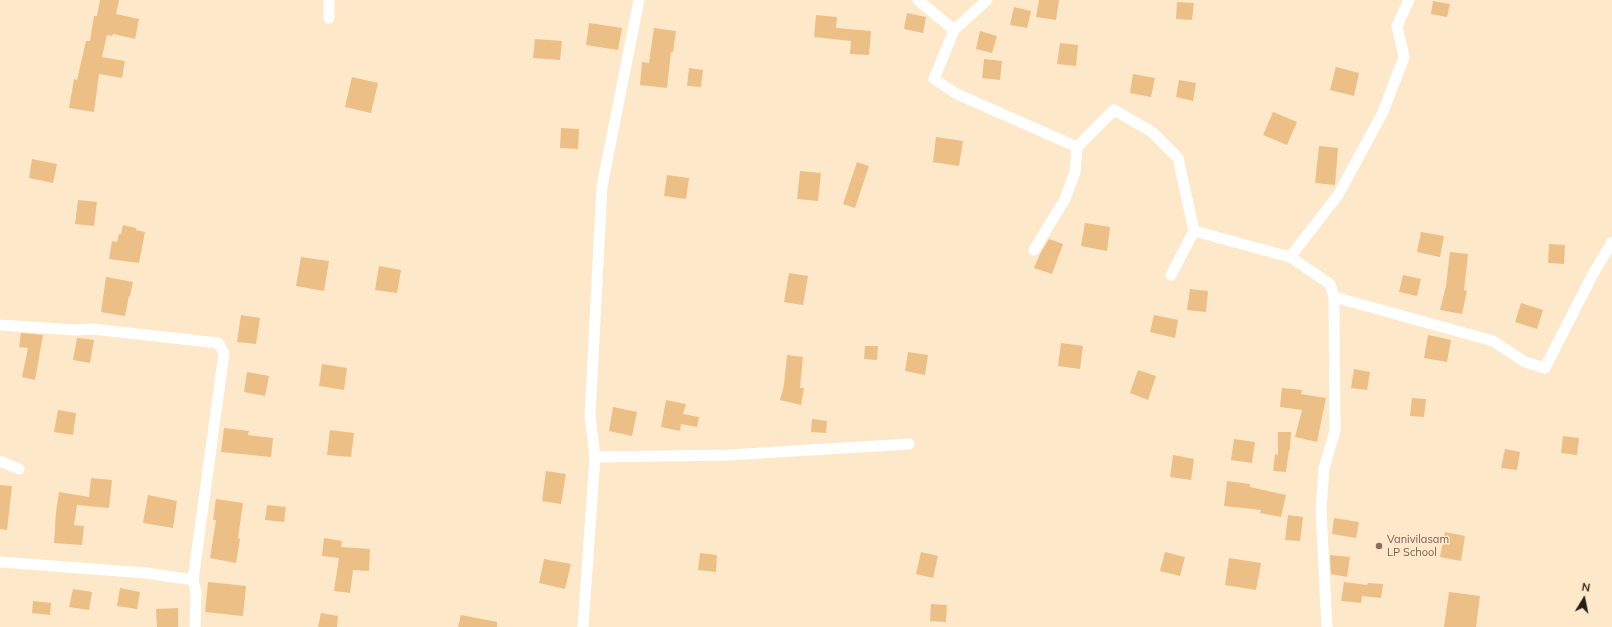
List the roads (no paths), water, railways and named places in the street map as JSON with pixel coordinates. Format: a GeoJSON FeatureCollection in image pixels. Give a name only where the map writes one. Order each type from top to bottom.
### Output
{"type":"FeatureCollection","features":[{"type":"Feature","properties":{"kind":"street"},"geometry":{"type":"LineString","coordinates":[[329,0],[329,18]]}},
{"type":"Feature","properties":{"kind":"street"},"geometry":{"type":"LineString","coordinates":[[583,627],[595,457],[590,416],[602,186],[639,0]]}},
{"type":"Feature","properties":{"kind":"street"},"geometry":{"type":"LineString","coordinates":[[918,0],[954,30]]}},
{"type":"Feature","properties":{"kind":"street"},"geometry":{"type":"LineString","coordinates":[[987,0],[954,30],[934,79],[957,94],[1077,147]]}},
{"type":"Feature","properties":{"kind":"street"},"geometry":{"type":"LineString","coordinates":[[1290,257],[1338,195],[1383,112],[1404,57],[1397,26],[1408,0]]}},
{"type":"Feature","properties":{"kind":"street"},"geometry":{"type":"LineString","coordinates":[[1034,250],[1065,198],[1075,172],[1077,147],[1114,110],[1152,132],[1178,158],[1194,231],[1171,275]]}},
{"type":"Feature","properties":{"kind":"street"},"geometry":{"type":"LineString","coordinates":[[1194,231],[1290,257],[1330,284],[1334,297],[1335,431],[1324,468],[1322,510],[1327,627]]}},
{"type":"Feature","properties":{"kind":"street"},"geometry":{"type":"LineString","coordinates":[[1334,297],[1493,341],[1525,362],[1545,368],[1593,274],[1612,242]]}},
{"type":"Feature","properties":{"kind":"street"},"geometry":{"type":"LineString","coordinates":[[0,325],[76,330],[93,329],[218,343],[224,353],[193,580],[196,592],[195,627]]}},
{"type":"Feature","properties":{"kind":"street"},"geometry":{"type":"LineString","coordinates":[[595,457],[728,456],[908,444]]}},
{"type":"Feature","properties":{"kind":"street"},"geometry":{"type":"LineString","coordinates":[[0,461],[19,469]]}},
{"type":"Feature","properties":{"kind":"street"},"geometry":{"type":"LineString","coordinates":[[0,562],[146,573],[193,580]]}},
{"type":"Feature","properties":{"kind":"place","name":"Vanivilasam LP School"},"geometry":{"type":"Point","coordinates":[1379,546]}}]}
